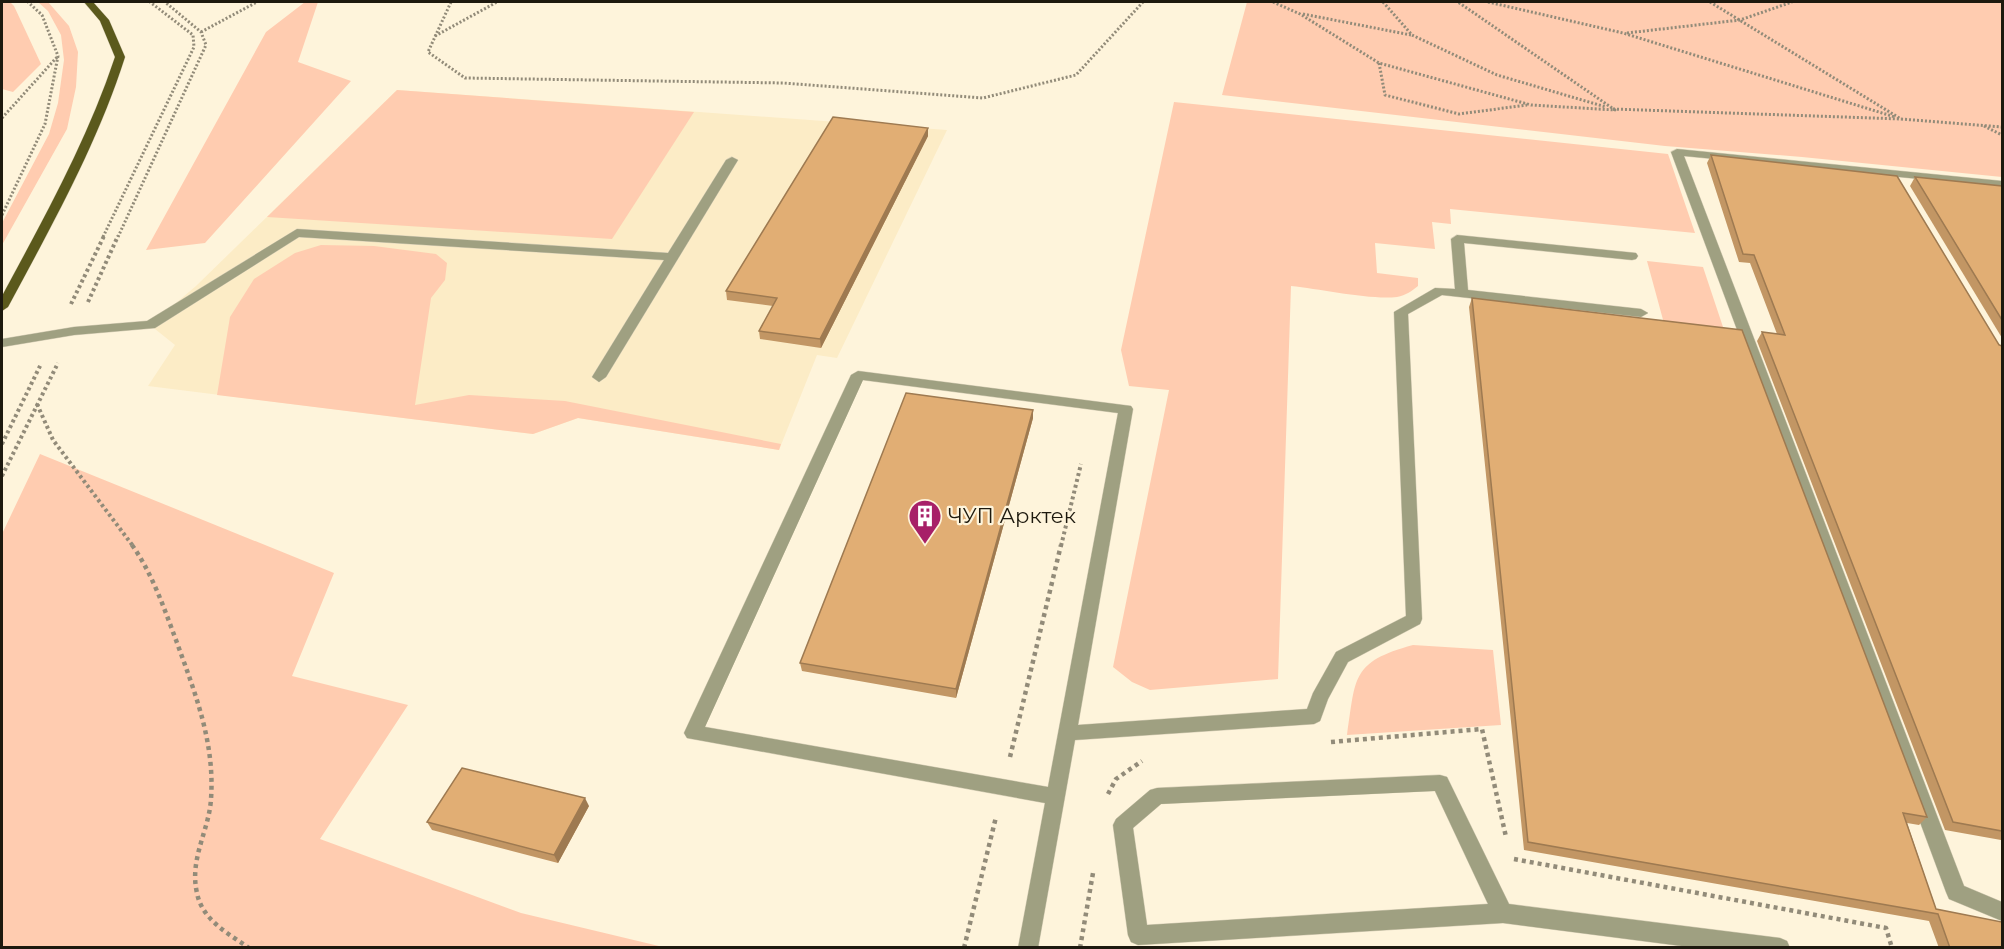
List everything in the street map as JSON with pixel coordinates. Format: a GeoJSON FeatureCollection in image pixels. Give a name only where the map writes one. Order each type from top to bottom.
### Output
{"type":"FeatureCollection","features":[{"type":"Feature","properties":{"kind":"main road"},"geometry":{"type":"LineString","coordinates":[[2,307],[71,178],[105,103],[120,57],[104,20],[88,2]]}},
{"type":"Feature","properties":{"kind":"lane"},"geometry":{"type":"LineString","coordinates":[[2002,184],[1897,178],[1677,152],[1956,892],[2002,912]]}},
{"type":"Feature","properties":{"kind":"lane"},"geometry":{"type":"LineString","coordinates":[[599,377],[732,160]]}},
{"type":"Feature","properties":{"kind":"lane"},"geometry":{"type":"LineString","coordinates":[[2,344],[74,331],[150,325],[297,233],[672,257]]}},
{"type":"Feature","properties":{"kind":"lane"},"geometry":{"type":"LineString","coordinates":[[1462,294],[1457,239],[1632,256]]}},
{"type":"Feature","properties":{"kind":"lane"},"geometry":{"type":"LineString","coordinates":[[1068,733],[1314,716],[1319,698],[1342,657],[1414,619],[1401,312],[1440,291],[1641,313]]}},
{"type":"Feature","properties":{"kind":"lane"},"geometry":{"type":"LineString","coordinates":[[1028,948],[1057,797],[1126,409],[858,375],[693,733],[1057,797]]}},
{"type":"Feature","properties":{"kind":"lane"},"geometry":{"type":"LineString","coordinates":[[1503,913],[1440,783],[1157,796],[1123,825],[1138,935],[1503,913],[1780,948]]}},
{"type":"Feature","properties":{"kind":"path"},"geometry":{"type":"LineString","coordinates":[[2,215],[45,124],[58,56],[42,15],[28,2]]}},
{"type":"Feature","properties":{"kind":"path"},"geometry":{"type":"LineString","coordinates":[[2,444],[194,47],[193,35],[150,2]]}},
{"type":"Feature","properties":{"kind":"path"},"geometry":{"type":"LineString","coordinates":[[2,476],[74,331],[206,45],[201,32],[165,2]]}},
{"type":"Feature","properties":{"kind":"path"},"geometry":{"type":"LineString","coordinates":[[201,32],[257,2]]}},
{"type":"Feature","properties":{"kind":"path"},"geometry":{"type":"LineString","coordinates":[[451,2],[428,52],[465,78],[783,84],[983,98],[1076,75],[1143,2]]}},
{"type":"Feature","properties":{"kind":"path"},"geometry":{"type":"LineString","coordinates":[[435,37],[497,2]]}},
{"type":"Feature","properties":{"kind":"path"},"geometry":{"type":"LineString","coordinates":[[1273,2],[1300,14],[1379,63],[1531,105]]}},
{"type":"Feature","properties":{"kind":"path"},"geometry":{"type":"LineString","coordinates":[[1383,2],[1412,35]]}},
{"type":"Feature","properties":{"kind":"path"},"geometry":{"type":"LineString","coordinates":[[1458,2],[1614,110]]}},
{"type":"Feature","properties":{"kind":"path"},"geometry":{"type":"LineString","coordinates":[[1488,2],[1623,33],[1901,119]]}},
{"type":"Feature","properties":{"kind":"path"},"geometry":{"type":"LineString","coordinates":[[1710,2],[1901,119]]}},
{"type":"Feature","properties":{"kind":"path"},"geometry":{"type":"LineString","coordinates":[[1623,33],[1740,20],[1792,2]]}},
{"type":"Feature","properties":{"kind":"path"},"geometry":{"type":"LineString","coordinates":[[1300,14],[1412,35],[1497,75],[1614,110]]}},
{"type":"Feature","properties":{"kind":"path"},"geometry":{"type":"LineString","coordinates":[[2,118],[58,56]]}},
{"type":"Feature","properties":{"kind":"path"},"geometry":{"type":"LineString","coordinates":[[1379,63],[1385,95],[1459,114],[1531,105],[1614,110],[1901,119],[2002,127]]}},
{"type":"Feature","properties":{"kind":"path"},"geometry":{"type":"LineString","coordinates":[[1982,125],[2002,135]]}},
{"type":"Feature","properties":{"kind":"path"},"geometry":{"type":"LineString","coordinates":[[37,404],[53,440],[137,552],[161,598],[203,713],[212,762],[211,802],[199,843],[195,880],[198,896],[214,924],[249,948]]}},
{"type":"Feature","properties":{"kind":"path"},"geometry":{"type":"LineString","coordinates":[[964,948],[1082,463]]}},
{"type":"Feature","properties":{"kind":"shaded area"},"geometry":{"type":"Polygon","coordinates":[[[2,2],[10,2],[14,6],[41,64],[13,92],[2,89],[2,2]]]}},
{"type":"Feature","properties":{"kind":"shaded area"},"geometry":{"type":"Polygon","coordinates":[[[38,2],[48,2],[69,26],[78,52],[76,87],[67,129],[2,245],[2,223],[49,134],[58,103],[64,60],[61,35],[48,11],[38,2]]]}},
{"type":"Feature","properties":{"kind":"shaded area"},"geometry":{"type":"Polygon","coordinates":[[[305,2],[318,2],[298,62],[351,81],[205,243],[146,250],[266,32],[305,2]]]}},
{"type":"Feature","properties":{"kind":"shaded area"},"geometry":{"type":"Polygon","coordinates":[[[1247,2],[2002,2],[2002,177],[1665,146],[1222,95],[1247,2]]]}},
{"type":"Feature","properties":{"kind":"shaded area"},"geometry":{"type":"Polygon","coordinates":[[[397,90],[947,130],[837,358],[817,355],[779,450],[578,418],[533,434],[148,386],[175,345],[150,325],[196,286],[397,90]]]}},
{"type":"Feature","properties":{"kind":"shaded area"},"geometry":{"type":"Polygon","coordinates":[[[397,90],[694,112],[612,239],[267,217],[397,90]]]}},
{"type":"Feature","properties":{"kind":"shaded area"},"geometry":{"type":"Polygon","coordinates":[[[1174,102],[1668,154],[1695,233],[1450,209],[1451,224],[1432,222],[1435,249],[1375,243],[1377,273],[1418,278],[1418,286],[1406,294],[1386,298],[1291,286],[1278,679],[1150,690],[1132,682],[1113,667],[1169,390],[1129,386],[1121,350],[1174,102]]]}},
{"type":"Feature","properties":{"kind":"shaded area"},"geometry":{"type":"Polygon","coordinates":[[[321,245],[374,246],[436,254],[447,263],[445,280],[431,298],[415,405],[469,395],[565,401],[781,444],[779,450],[578,418],[533,434],[217,395],[230,317],[254,279],[295,253],[321,245]]]}},
{"type":"Feature","properties":{"kind":"shaded area"},"geometry":{"type":"Polygon","coordinates":[[[1647,261],[1703,267],[1725,333],[1665,327],[1647,261]]]}},
{"type":"Feature","properties":{"kind":"shaded area"},"geometry":{"type":"Polygon","coordinates":[[[40,454],[334,573],[292,676],[408,705],[320,839],[521,913],[663,947],[2,947],[2,534],[40,454]]]}},
{"type":"Feature","properties":{"kind":"shaded area"},"geometry":{"type":"Polygon","coordinates":[[[1413,645],[1493,650],[1501,725],[1347,735],[1352,699],[1360,675],[1378,658],[1413,645]]]}},
{"type":"Feature","properties":{"kind":"building"},"geometry":{"type":"Polygon","coordinates":[[[833,117],[928,128],[820,339],[759,331],[777,298],[726,291],[833,117]]]}},
{"type":"Feature","properties":{"kind":"building"},"geometry":{"type":"Polygon","coordinates":[[[1711,155],[1897,176],[1999,345],[2002,346],[2002,831],[1953,822],[1762,332],[1785,335],[1754,255],[1743,254],[1711,155]]]}},
{"type":"Feature","properties":{"kind":"building"},"geometry":{"type":"Polygon","coordinates":[[[1915,177],[2002,186],[2002,320],[1915,177]]]}},
{"type":"Feature","properties":{"kind":"building"},"geometry":{"type":"Polygon","coordinates":[[[1472,298],[1742,330],[1927,817],[1903,813],[1936,909],[2002,922],[2002,948],[1950,948],[1938,914],[1528,842],[1472,298]]]}},
{"type":"Feature","properties":{"kind":"building","name":"ЧУП Арктек"},"geometry":{"type":"Polygon","coordinates":[[[906,393],[1033,410],[956,689],[800,663],[906,393]]]}},
{"type":"Feature","properties":{"kind":"building"},"geometry":{"type":"Polygon","coordinates":[[[462,768],[585,798],[554,855],[427,822],[462,768]]]}},
{"type":"Feature","properties":{"kind":"place","name":"ЧУП Арктек"},"geometry":{"type":"Point","coordinates":[925,545]}}]}
